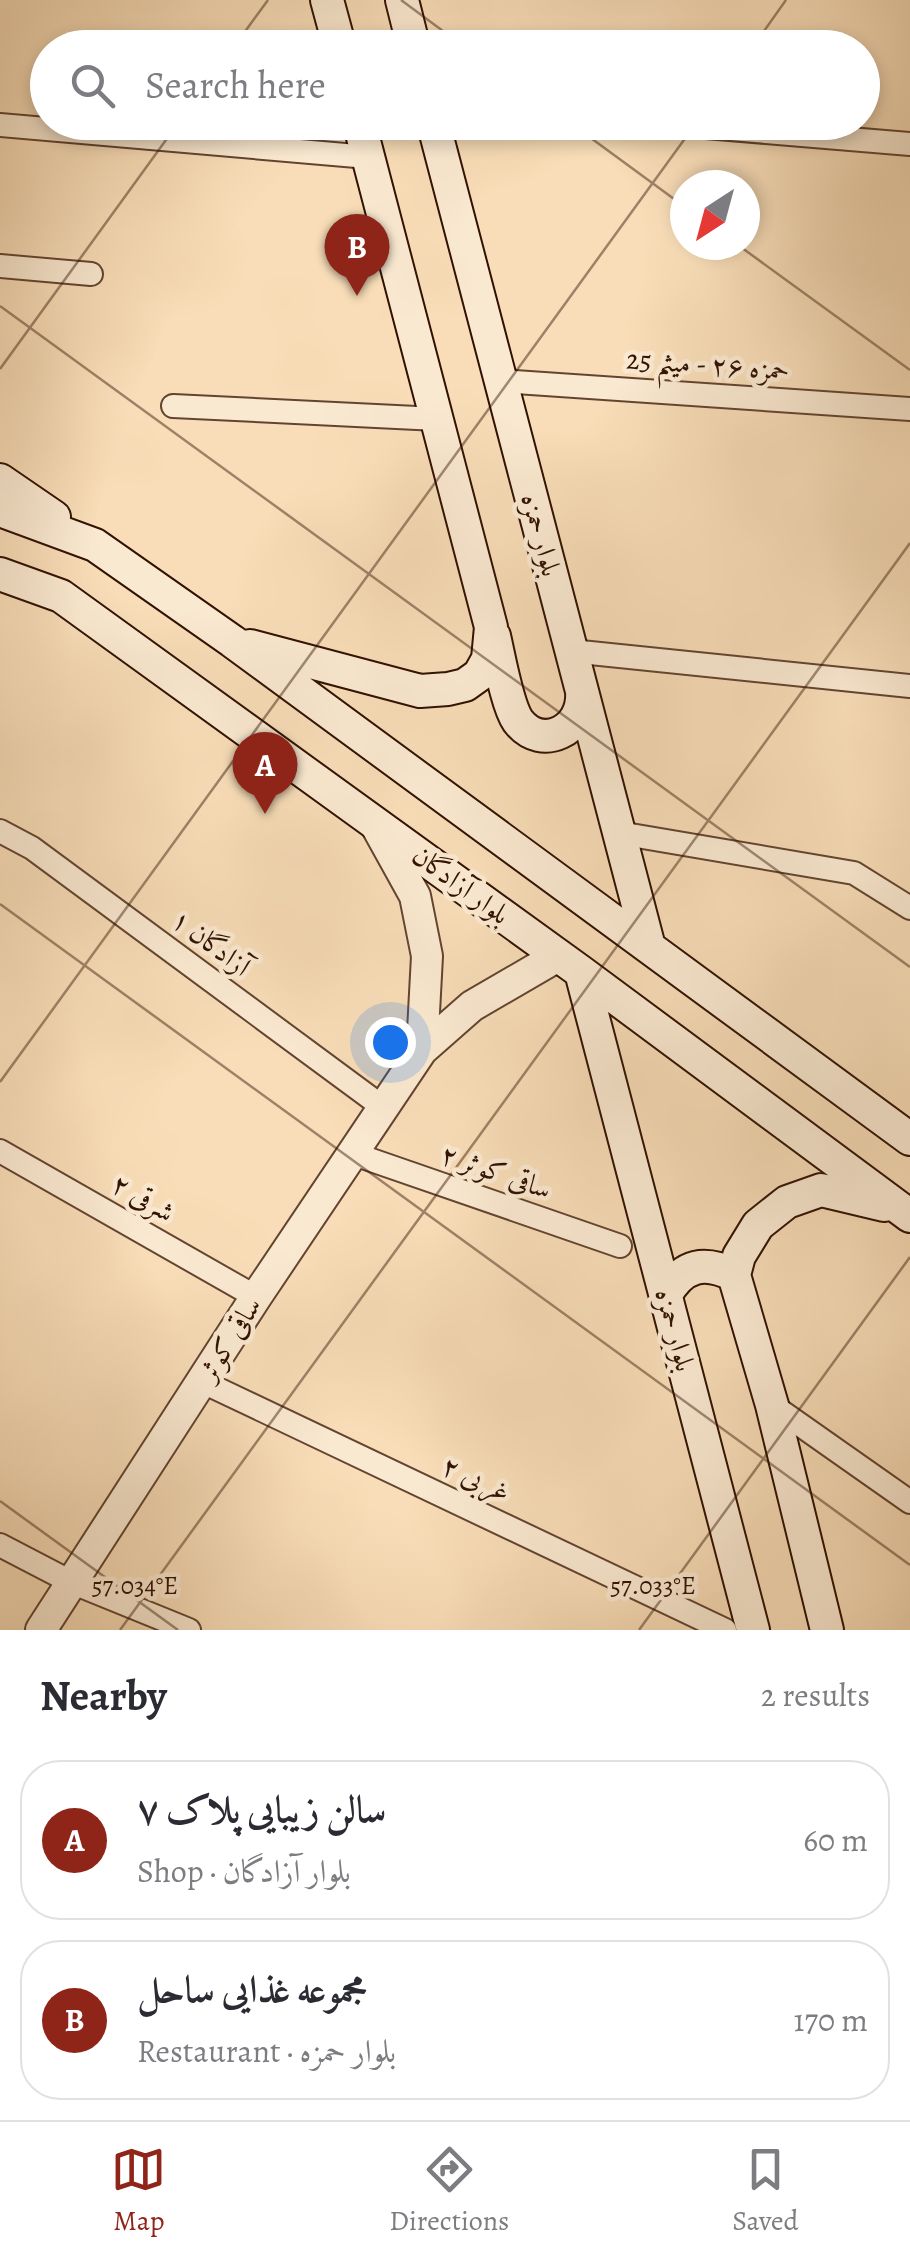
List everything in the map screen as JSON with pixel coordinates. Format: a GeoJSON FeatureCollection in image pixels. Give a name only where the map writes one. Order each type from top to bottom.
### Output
{"type":"FeatureCollection","features":[{"type":"Feature","properties":{"kind":"main road"},"geometry":{"type":"LineString","coordinates":[[327,0],[335,30]]}},
{"type":"Feature","properties":{"kind":"main road"},"geometry":{"type":"LineString","coordinates":[[402,0],[410,30]]}},
{"type":"Feature","properties":{"kind":"main road"},"geometry":{"type":"LineString","coordinates":[[364,140],[512,708],[518,721],[529,730],[542,735],[556,734],[578,718],[583,705],[582,690]]}},
{"type":"Feature","properties":{"kind":"main road","name":"بلوار حمزه"},"geometry":{"type":"LineString","coordinates":[[439,140],[648,947]]}},
{"type":"Feature","properties":{"kind":"main road"},"geometry":{"type":"LineString","coordinates":[[0,480],[232,641],[910,1139]]}},
{"type":"Feature","properties":{"kind":"main road"},"geometry":{"type":"LineString","coordinates":[[0,510],[95,544]]}},
{"type":"Feature","properties":{"kind":"main road","name":"بلوار آزادگان"},"geometry":{"type":"LineString","coordinates":[[0,574],[62,596],[905,1212]]}},
{"type":"Feature","properties":{"kind":"main road"},"geometry":{"type":"LineString","coordinates":[[232,641],[420,690],[448,689],[465,686],[479,675],[488,659],[491,627]]}},
{"type":"Feature","properties":{"kind":"main road","name":"بلوار حمزه"},"geometry":{"type":"LineString","coordinates":[[570,964],[666,1294],[753,1630]]}},
{"type":"Feature","properties":{"kind":"main road"},"geometry":{"type":"LineString","coordinates":[[827,1630],[772,1404],[734,1276],[739,1256],[758,1225],[787,1202],[821,1190],[905,1212]]}},
{"type":"Feature","properties":{"kind":"main road"},"geometry":{"type":"LineString","coordinates":[[666,1294],[674,1280],[703,1266],[719,1268],[734,1276]]}},
{"type":"Feature","properties":{"kind":"street"},"geometry":{"type":"LineString","coordinates":[[0,125],[30,128]]}},
{"type":"Feature","properties":{"kind":"street"},"geometry":{"type":"LineString","coordinates":[[172,140],[368,157]]}},
{"type":"Feature","properties":{"kind":"street"},"geometry":{"type":"LineString","coordinates":[[862,140],[910,144]]}},
{"type":"Feature","properties":{"kind":"street"},"geometry":{"type":"LineString","coordinates":[[0,266],[91,274]]}},
{"type":"Feature","properties":{"kind":"street","name":"حمزه ۲۶ - میثم 25"},"geometry":{"type":"LineString","coordinates":[[501,381],[910,409]]}},
{"type":"Feature","properties":{"kind":"street"},"geometry":{"type":"LineString","coordinates":[[173,406],[436,418]]}},
{"type":"Feature","properties":{"kind":"street"},"geometry":{"type":"LineString","coordinates":[[572,651],[910,686]]}},
{"type":"Feature","properties":{"kind":"street"},"geometry":{"type":"LineString","coordinates":[[374,822],[415,896],[426,956],[422,1050]]}},
{"type":"Feature","properties":{"kind":"street","name":"آزادگان ۱"},"geometry":{"type":"LineString","coordinates":[[0,831],[32,848],[384,1108]]}},
{"type":"Feature","properties":{"kind":"street"},"geometry":{"type":"LineString","coordinates":[[619,833],[854,873],[910,908]]}},
{"type":"Feature","properties":{"kind":"street","name":"ساقی کوثر"},"geometry":{"type":"LineString","coordinates":[[41,1630],[256,1297],[422,1050],[472,1006],[570,964]]}},
{"type":"Feature","properties":{"kind":"street","name":"۲ شرقی"},"geometry":{"type":"LineString","coordinates":[[0,1151],[256,1297]]}},
{"type":"Feature","properties":{"kind":"street","name":"ساقی کوثر ۲"},"geometry":{"type":"LineString","coordinates":[[354,1154],[620,1246]]}},
{"type":"Feature","properties":{"kind":"street","name":"۲ غربی"},"geometry":{"type":"LineString","coordinates":[[203,1382],[724,1630]]}},
{"type":"Feature","properties":{"kind":"street"},"geometry":{"type":"LineString","coordinates":[[772,1404],[910,1502]]}},
{"type":"Feature","properties":{"kind":"street"},"geometry":{"type":"LineString","coordinates":[[0,1544],[71,1582],[189,1630]]}},
{"type":"Feature","properties":{"kind":"place","name":"مجموعه غذایی ساحل"},"geometry":{"type":"Point","coordinates":[357,296]}},
{"type":"Feature","properties":{"kind":"place","name":"سالن زیبایی پلاک ۷"},"geometry":{"type":"Point","coordinates":[265,814]}}]}
